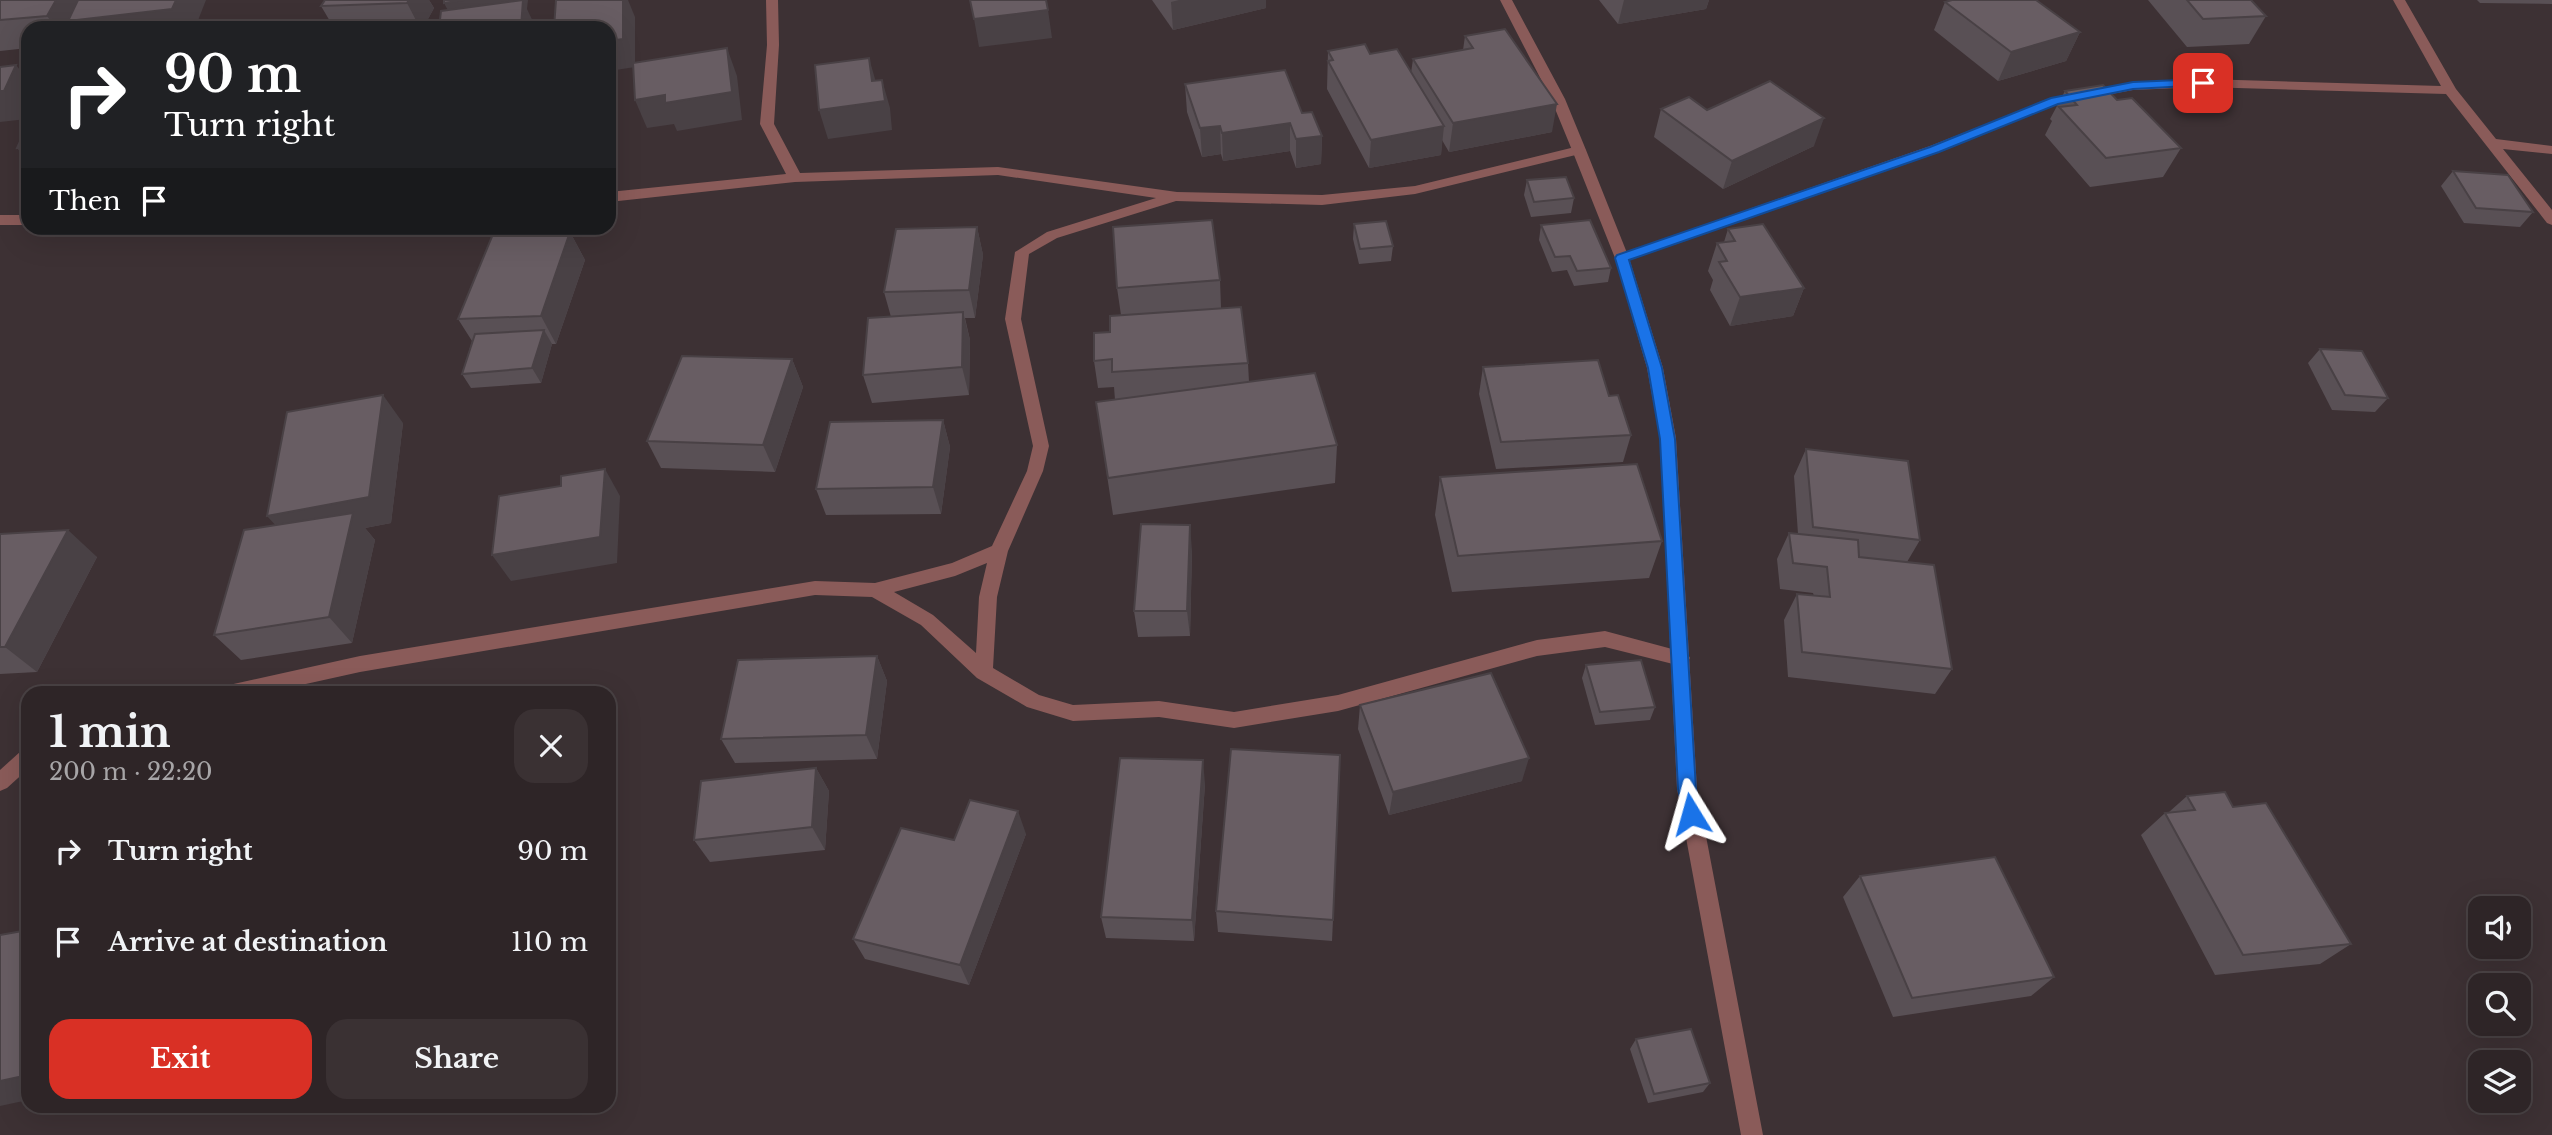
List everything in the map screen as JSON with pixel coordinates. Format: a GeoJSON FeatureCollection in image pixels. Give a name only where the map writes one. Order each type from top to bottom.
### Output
{"type":"FeatureCollection","features":[{"type":"Feature","properties":{"kind":"street"},"geometry":{"type":"LineString","coordinates":[[772,0],[773,45],[768,124],[795,178]]}},
{"type":"Feature","properties":{"kind":"street"},"geometry":{"type":"LineString","coordinates":[[1506,0],[1558,99],[1579,150],[1622,258],[1655,368],[1668,439],[1687,789],[1752,1135]]}},
{"type":"Feature","properties":{"kind":"street"},"geometry":{"type":"LineString","coordinates":[[2399,0],[2450,90],[2552,220]]}},
{"type":"Feature","properties":{"kind":"street"},"geometry":{"type":"LineString","coordinates":[[1622,258],[1934,149],[2055,101],[2133,86],[2203,83],[2450,90]]}},
{"type":"Feature","properties":{"kind":"street"},"geometry":{"type":"LineString","coordinates":[[2491,143],[2552,150]]}},
{"type":"Feature","properties":{"kind":"street"},"geometry":{"type":"LineString","coordinates":[[616,196],[795,178],[998,171],[1177,197],[1322,200],[1415,190],[1579,150]]}},
{"type":"Feature","properties":{"kind":"street"},"geometry":{"type":"LineString","coordinates":[[984,672],[988,597],[999,551],[1035,471],[1041,446],[1013,319],[1022,252],[1052,235],[1177,197]]}},
{"type":"Feature","properties":{"kind":"street"},"geometry":{"type":"LineString","coordinates":[[0,220],[21,220]]}},
{"type":"Feature","properties":{"kind":"street"},"geometry":{"type":"LineString","coordinates":[[261,686],[360,664],[815,588],[875,590],[955,569],[999,551]]}},
{"type":"Feature","properties":{"kind":"street"},"geometry":{"type":"LineString","coordinates":[[875,590],[927,621],[984,672],[1034,701],[1073,713],[1159,709],[1234,720],[1338,704],[1551,646],[1605,639],[1681,658]]}},
{"type":"Feature","properties":{"kind":"street"},"geometry":{"type":"LineString","coordinates":[[0,782],[21,763]]}},
{"type":"Feature","properties":{"kind":"building"},"geometry":{"type":"Polygon","coordinates":[[[0,0],[56,0],[47,16],[0,20],[0,0]]]}},
{"type":"Feature","properties":{"kind":"building"},"geometry":{"type":"Polygon","coordinates":[[[78,0],[176,0],[172,9],[68,21],[78,0]]]}},
{"type":"Feature","properties":{"kind":"building"},"geometry":{"type":"Polygon","coordinates":[[[325,0],[409,0],[407,3],[321,6],[325,0]]]}},
{"type":"Feature","properties":{"kind":"building"},"geometry":{"type":"Polygon","coordinates":[[[523,0],[522,21],[440,21],[441,11],[523,0]]]}},
{"type":"Feature","properties":{"kind":"building"},"geometry":{"type":"Polygon","coordinates":[[[556,0],[623,0],[623,39],[616,40],[616,21],[554,21],[556,0]]]}},
{"type":"Feature","properties":{"kind":"building"},"geometry":{"type":"Polygon","coordinates":[[[970,0],[1046,0],[1048,10],[974,19],[970,0]]]}},
{"type":"Feature","properties":{"kind":"building"},"geometry":{"type":"Polygon","coordinates":[[[2036,0],[2080,32],[2011,52],[1945,2],[2036,0]]]}},
{"type":"Feature","properties":{"kind":"building"},"geometry":{"type":"Polygon","coordinates":[[[2187,0],[2251,0],[2266,16],[2203,19],[2187,0]]]}},
{"type":"Feature","properties":{"kind":"building"},"geometry":{"type":"Polygon","coordinates":[[[1505,29],[1557,104],[1453,123],[1413,59],[1473,48],[1465,36],[1505,29]]]}},
{"type":"Feature","properties":{"kind":"building"},"geometry":{"type":"Polygon","coordinates":[[[1365,44],[1370,54],[1397,49],[1444,126],[1371,140],[1328,61],[1333,60],[1328,51],[1365,44]]]}},
{"type":"Feature","properties":{"kind":"building"},"geometry":{"type":"Polygon","coordinates":[[[727,48],[732,92],[665,103],[665,95],[635,100],[633,63],[727,48]]]}},
{"type":"Feature","properties":{"kind":"building"},"geometry":{"type":"Polygon","coordinates":[[[869,58],[872,81],[882,80],[885,101],[819,110],[815,65],[869,58]]]}},
{"type":"Feature","properties":{"kind":"building"},"geometry":{"type":"Polygon","coordinates":[[[16,65],[4,91],[0,91],[0,67],[16,65]]]}},
{"type":"Feature","properties":{"kind":"building"},"geometry":{"type":"Polygon","coordinates":[[[1285,70],[1302,113],[1312,112],[1322,136],[1296,139],[1290,123],[1222,133],[1220,126],[1200,128],[1185,84],[1285,70]]]}},
{"type":"Feature","properties":{"kind":"building"},"geometry":{"type":"Polygon","coordinates":[[[1770,81],[1824,118],[1732,161],[1661,109],[1689,97],[1707,110],[1770,81]]]}},
{"type":"Feature","properties":{"kind":"building"},"geometry":{"type":"Polygon","coordinates":[[[2103,85],[2117,100],[2132,98],[2181,148],[2106,158],[2059,107],[2077,105],[2065,91],[2103,85]]]}},
{"type":"Feature","properties":{"kind":"building"},"geometry":{"type":"Polygon","coordinates":[[[2453,171],[2508,175],[2533,212],[2476,208],[2453,171]]]}},
{"type":"Feature","properties":{"kind":"building"},"geometry":{"type":"Polygon","coordinates":[[[1566,177],[1574,198],[1534,202],[1527,180],[1566,177]]]}},
{"type":"Feature","properties":{"kind":"building"},"geometry":{"type":"Polygon","coordinates":[[[1212,220],[1220,280],[1117,288],[1113,227],[1212,220]]]}},
{"type":"Feature","properties":{"kind":"building"},"geometry":{"type":"Polygon","coordinates":[[[1590,220],[1611,268],[1577,271],[1570,256],[1555,257],[1541,225],[1590,220]]]}},
{"type":"Feature","properties":{"kind":"building"},"geometry":{"type":"Polygon","coordinates":[[[1386,221],[1393,246],[1360,249],[1354,224],[1386,221]]]}},
{"type":"Feature","properties":{"kind":"building"},"geometry":{"type":"Polygon","coordinates":[[[1763,224],[1804,288],[1740,297],[1719,262],[1727,261],[1717,243],[1735,241],[1728,229],[1763,224]]]}},
{"type":"Feature","properties":{"kind":"building"},"geometry":{"type":"Polygon","coordinates":[[[977,227],[969,290],[884,292],[896,229],[977,227]]]}},
{"type":"Feature","properties":{"kind":"building"},"geometry":{"type":"Polygon","coordinates":[[[493,235],[569,235],[541,316],[458,319],[493,235]]]}},
{"type":"Feature","properties":{"kind":"building"},"geometry":{"type":"Polygon","coordinates":[[[1241,307],[1248,363],[1112,372],[1112,359],[1094,361],[1094,333],[1110,332],[1110,316],[1241,307]]]}},
{"type":"Feature","properties":{"kind":"building"},"geometry":{"type":"Polygon","coordinates":[[[963,312],[962,367],[863,375],[868,318],[963,312]]]}},
{"type":"Feature","properties":{"kind":"building"},"geometry":{"type":"Polygon","coordinates":[[[544,330],[532,368],[462,374],[475,334],[544,330]]]}},
{"type":"Feature","properties":{"kind":"building"},"geometry":{"type":"Polygon","coordinates":[[[2320,349],[2362,351],[2388,398],[2345,395],[2320,349]]]}},
{"type":"Feature","properties":{"kind":"building"},"geometry":{"type":"Polygon","coordinates":[[[682,356],[792,359],[763,445],[647,441],[682,356]]]}},
{"type":"Feature","properties":{"kind":"building"},"geometry":{"type":"Polygon","coordinates":[[[1598,360],[1609,396],[1618,395],[1631,435],[1501,442],[1483,367],[1598,360]]]}},
{"type":"Feature","properties":{"kind":"building"},"geometry":{"type":"Polygon","coordinates":[[[1315,373],[1337,445],[1108,478],[1096,402],[1315,373]]]}},
{"type":"Feature","properties":{"kind":"building"},"geometry":{"type":"Polygon","coordinates":[[[383,395],[369,497],[267,516],[287,412],[383,395]]]}},
{"type":"Feature","properties":{"kind":"building"},"geometry":{"type":"Polygon","coordinates":[[[943,420],[933,487],[816,489],[830,422],[943,420]]]}},
{"type":"Feature","properties":{"kind":"building"},"geometry":{"type":"Polygon","coordinates":[[[1806,449],[1908,461],[1920,540],[1813,527],[1806,449]]]}},
{"type":"Feature","properties":{"kind":"building"},"geometry":{"type":"Polygon","coordinates":[[[1637,464],[1662,541],[1458,556],[1440,477],[1637,464]]]}},
{"type":"Feature","properties":{"kind":"building"},"geometry":{"type":"Polygon","coordinates":[[[605,469],[600,537],[492,555],[499,496],[561,486],[561,476],[605,469]]]}},
{"type":"Feature","properties":{"kind":"building"},"geometry":{"type":"Polygon","coordinates":[[[353,513],[329,617],[214,635],[244,530],[353,513]]]}},
{"type":"Feature","properties":{"kind":"building"},"geometry":{"type":"Polygon","coordinates":[[[1141,524],[1190,525],[1187,611],[1134,611],[1141,524]]]}},
{"type":"Feature","properties":{"kind":"building"},"geometry":{"type":"Polygon","coordinates":[[[68,530],[5,647],[0,647],[0,534],[68,530]]]}},
{"type":"Feature","properties":{"kind":"building"},"geometry":{"type":"Polygon","coordinates":[[[1789,533],[1858,540],[1859,557],[1934,565],[1952,669],[1802,652],[1797,594],[1830,597],[1827,567],[1793,563],[1789,533]]]}},
{"type":"Feature","properties":{"kind":"building"},"geometry":{"type":"Polygon","coordinates":[[[877,656],[866,735],[721,739],[738,660],[877,656]]]}},
{"type":"Feature","properties":{"kind":"building"},"geometry":{"type":"Polygon","coordinates":[[[1641,660],[1655,707],[1600,712],[1586,665],[1641,660]]]}},
{"type":"Feature","properties":{"kind":"building"},"geometry":{"type":"Polygon","coordinates":[[[1491,673],[1529,758],[1393,792],[1360,705],[1491,673]]]}},
{"type":"Feature","properties":{"kind":"building"},"geometry":{"type":"Polygon","coordinates":[[[1231,749],[1340,755],[1333,920],[1216,911],[1231,749]]]}},
{"type":"Feature","properties":{"kind":"building"},"geometry":{"type":"Polygon","coordinates":[[[1120,758],[1203,760],[1192,920],[1101,917],[1120,758]]]}},
{"type":"Feature","properties":{"kind":"building"},"geometry":{"type":"Polygon","coordinates":[[[816,768],[812,827],[694,840],[701,781],[816,768]]]}},
{"type":"Feature","properties":{"kind":"building"},"geometry":{"type":"Polygon","coordinates":[[[2225,792],[2233,807],[2266,803],[2351,944],[2243,955],[2165,813],[2195,810],[2187,796],[2225,792]]]}},
{"type":"Feature","properties":{"kind":"building"},"geometry":{"type":"Polygon","coordinates":[[[970,800],[1018,811],[960,965],[853,939],[901,828],[954,840],[970,800]]]}},
{"type":"Feature","properties":{"kind":"building"},"geometry":{"type":"Polygon","coordinates":[[[1995,857],[2054,977],[1912,998],[1860,876],[1995,857]]]}},
{"type":"Feature","properties":{"kind":"building"},"geometry":{"type":"Polygon","coordinates":[[[21,931],[21,1076],[0,1081],[0,935],[21,931]]]}},
{"type":"Feature","properties":{"kind":"building"},"geometry":{"type":"Polygon","coordinates":[[[1691,1029],[1710,1083],[1654,1094],[1636,1039],[1691,1029]]]}},
{"type":"Feature","properties":{"kind":"route"},"geometry":{"type":"LineString","coordinates":[[1691,814],[1687,789],[1668,439],[1655,368],[1622,258],[1934,149],[2055,101],[2133,86],[2203,83]]}}]}
